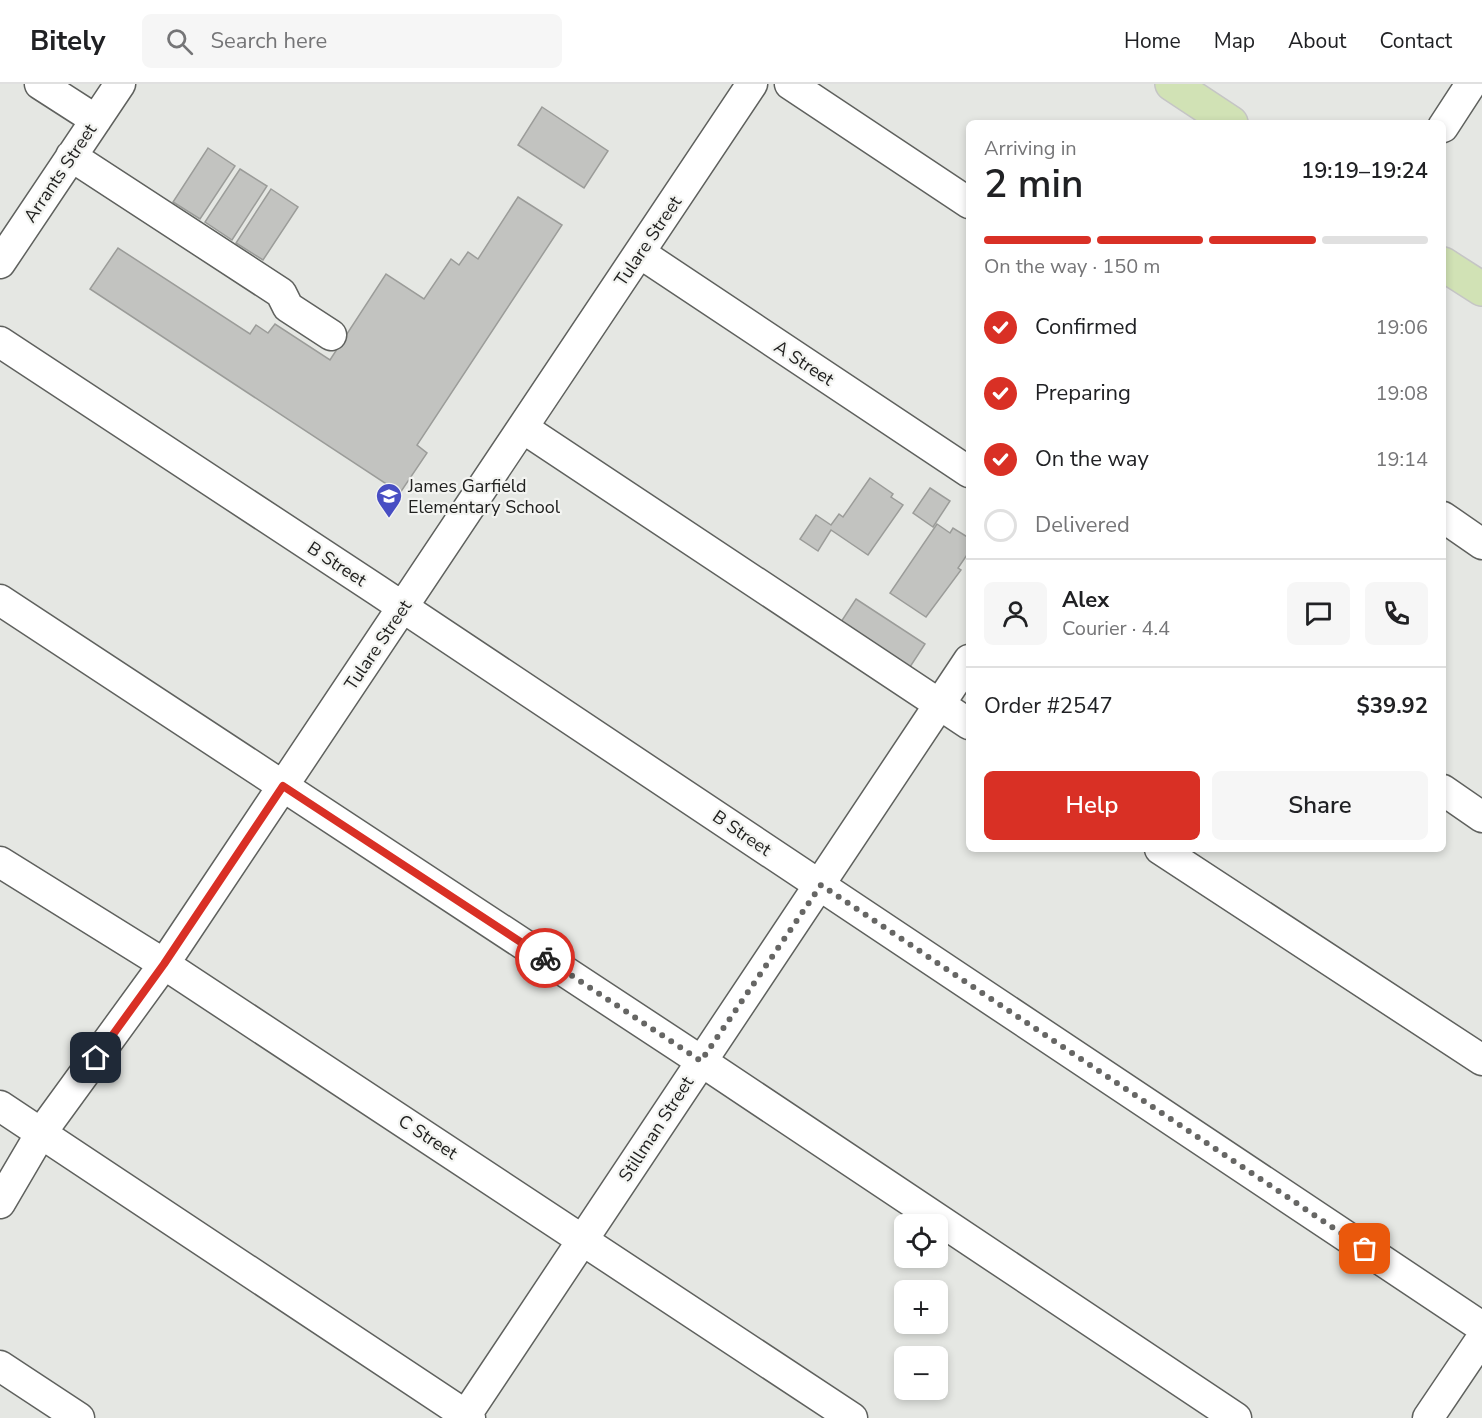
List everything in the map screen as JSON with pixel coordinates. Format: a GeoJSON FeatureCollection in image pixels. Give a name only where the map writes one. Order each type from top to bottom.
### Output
{"type":"FeatureCollection","features":[{"type":"Feature","properties":{"kind":"main road"},"geometry":{"type":"LineString","coordinates":[[1177,85],[1227,120]]}},
{"type":"Feature","properties":{"kind":"main road"},"geometry":{"type":"LineString","coordinates":[[1446,266],[1482,289]]}},
{"type":"Feature","properties":{"kind":"street","name":"Arrants Street"},"geometry":{"type":"LineString","coordinates":[[0,263],[120,84]]}},
{"type":"Feature","properties":{"kind":"street","name":"Tulare Street"},"geometry":{"type":"LineString","coordinates":[[0,1203],[41,1133],[164,964],[752,84]]}},
{"type":"Feature","properties":{"kind":"street"},"geometry":{"type":"LineString","coordinates":[[790,84],[966,201]]}},
{"type":"Feature","properties":{"kind":"street"},"geometry":{"type":"LineString","coordinates":[[1446,122],[1471,84]]}},
{"type":"Feature","properties":{"kind":"street"},"geometry":{"type":"LineString","coordinates":[[49,86],[96,120]]}},
{"type":"Feature","properties":{"kind":"street"},"geometry":{"type":"LineString","coordinates":[[71,156],[282,293],[288,307],[331,335]]}},
{"type":"Feature","properties":{"kind":"street","name":"A Street"},"geometry":{"type":"LineString","coordinates":[[640,253],[966,470]]}},
{"type":"Feature","properties":{"kind":"street","name":"B Street"},"geometry":{"type":"LineString","coordinates":[[0,342],[821,885],[1482,1327]]}},
{"type":"Feature","properties":{"kind":"street"},"geometry":{"type":"LineString","coordinates":[[523,428],[966,722]]}},
{"type":"Feature","properties":{"kind":"street"},"geometry":{"type":"LineString","coordinates":[[1446,519],[1482,544]]}},
{"type":"Feature","properties":{"kind":"street"},"geometry":{"type":"LineString","coordinates":[[0,600],[701,1061],[1236,1418]]}},
{"type":"Feature","properties":{"kind":"street","name":"Stillman Street"},"geometry":{"type":"LineString","coordinates":[[467,1417],[966,664]]}},
{"type":"Feature","properties":{"kind":"street"},"geometry":{"type":"LineString","coordinates":[[1446,792],[1482,817]]}},
{"type":"Feature","properties":{"kind":"street"},"geometry":{"type":"LineString","coordinates":[[1165,852],[1482,1060]]}},
{"type":"Feature","properties":{"kind":"street","name":"C Street"},"geometry":{"type":"LineString","coordinates":[[0,862],[164,964],[852,1418]]}},
{"type":"Feature","properties":{"kind":"street"},"geometry":{"type":"LineString","coordinates":[[0,1106],[467,1417]]}},
{"type":"Feature","properties":{"kind":"street"},"geometry":{"type":"LineString","coordinates":[[1428,1418],[1482,1338]]}},
{"type":"Feature","properties":{"kind":"street"},"geometry":{"type":"LineString","coordinates":[[0,1366],[79,1418]]}},
{"type":"Feature","properties":{"kind":"building"},"geometry":{"type":"Polygon","coordinates":[[[542,107],[608,151],[584,188],[518,145],[542,107]]]}},
{"type":"Feature","properties":{"kind":"building"},"geometry":{"type":"Polygon","coordinates":[[[208,148],[235,166],[200,219],[173,202],[208,148]]]}},
{"type":"Feature","properties":{"kind":"building"},"geometry":{"type":"Polygon","coordinates":[[[240,169],[267,186],[232,240],[205,222],[240,169]]]}},
{"type":"Feature","properties":{"kind":"building"},"geometry":{"type":"Polygon","coordinates":[[[271,189],[298,207],[263,260],[236,243],[271,189]]]}},
{"type":"Feature","properties":{"kind":"building"},"geometry":{"type":"Polygon","coordinates":[[[518,197],[562,225],[417,445],[427,453],[400,493],[90,289],[118,248],[250,334],[256,325],[268,333],[275,324],[330,360],[386,274],[424,299],[451,259],[459,265],[468,252],[478,259],[518,197]]]}},
{"type":"Feature","properties":{"kind":"building"},"geometry":{"type":"Polygon","coordinates":[[[870,478],[893,494],[891,497],[903,505],[868,555],[831,530],[818,551],[800,539],[816,515],[831,525],[839,514],[843,517],[870,478]]]}},
{"type":"Feature","properties":{"kind":"building"},"geometry":{"type":"Polygon","coordinates":[[[930,488],[950,501],[933,527],[913,513],[930,488]]]}},
{"type":"Feature","properties":{"kind":"building"},"geometry":{"type":"Polygon","coordinates":[[[937,524],[950,533],[953,528],[966,536],[966,556],[958,568],[961,570],[926,617],[890,593],[937,524]]]}},
{"type":"Feature","properties":{"kind":"building"},"geometry":{"type":"Polygon","coordinates":[[[856,599],[925,644],[908,670],[839,625],[856,599]]]}},
{"type":"Feature","properties":{"kind":"way so far"},"geometry":{"type":"LineString","coordinates":[[545,958],[701,1061],[821,885],[1365,1249]]}},
{"type":"Feature","properties":{"kind":"place","name":"James Garfield Elementary School"},"geometry":{"type":"Point","coordinates":[389,519]}},
{"type":"Feature","properties":{"kind":"route"},"geometry":{"type":"LineString","coordinates":[[96,1058],[164,964],[283,786],[545,958]]}}]}
